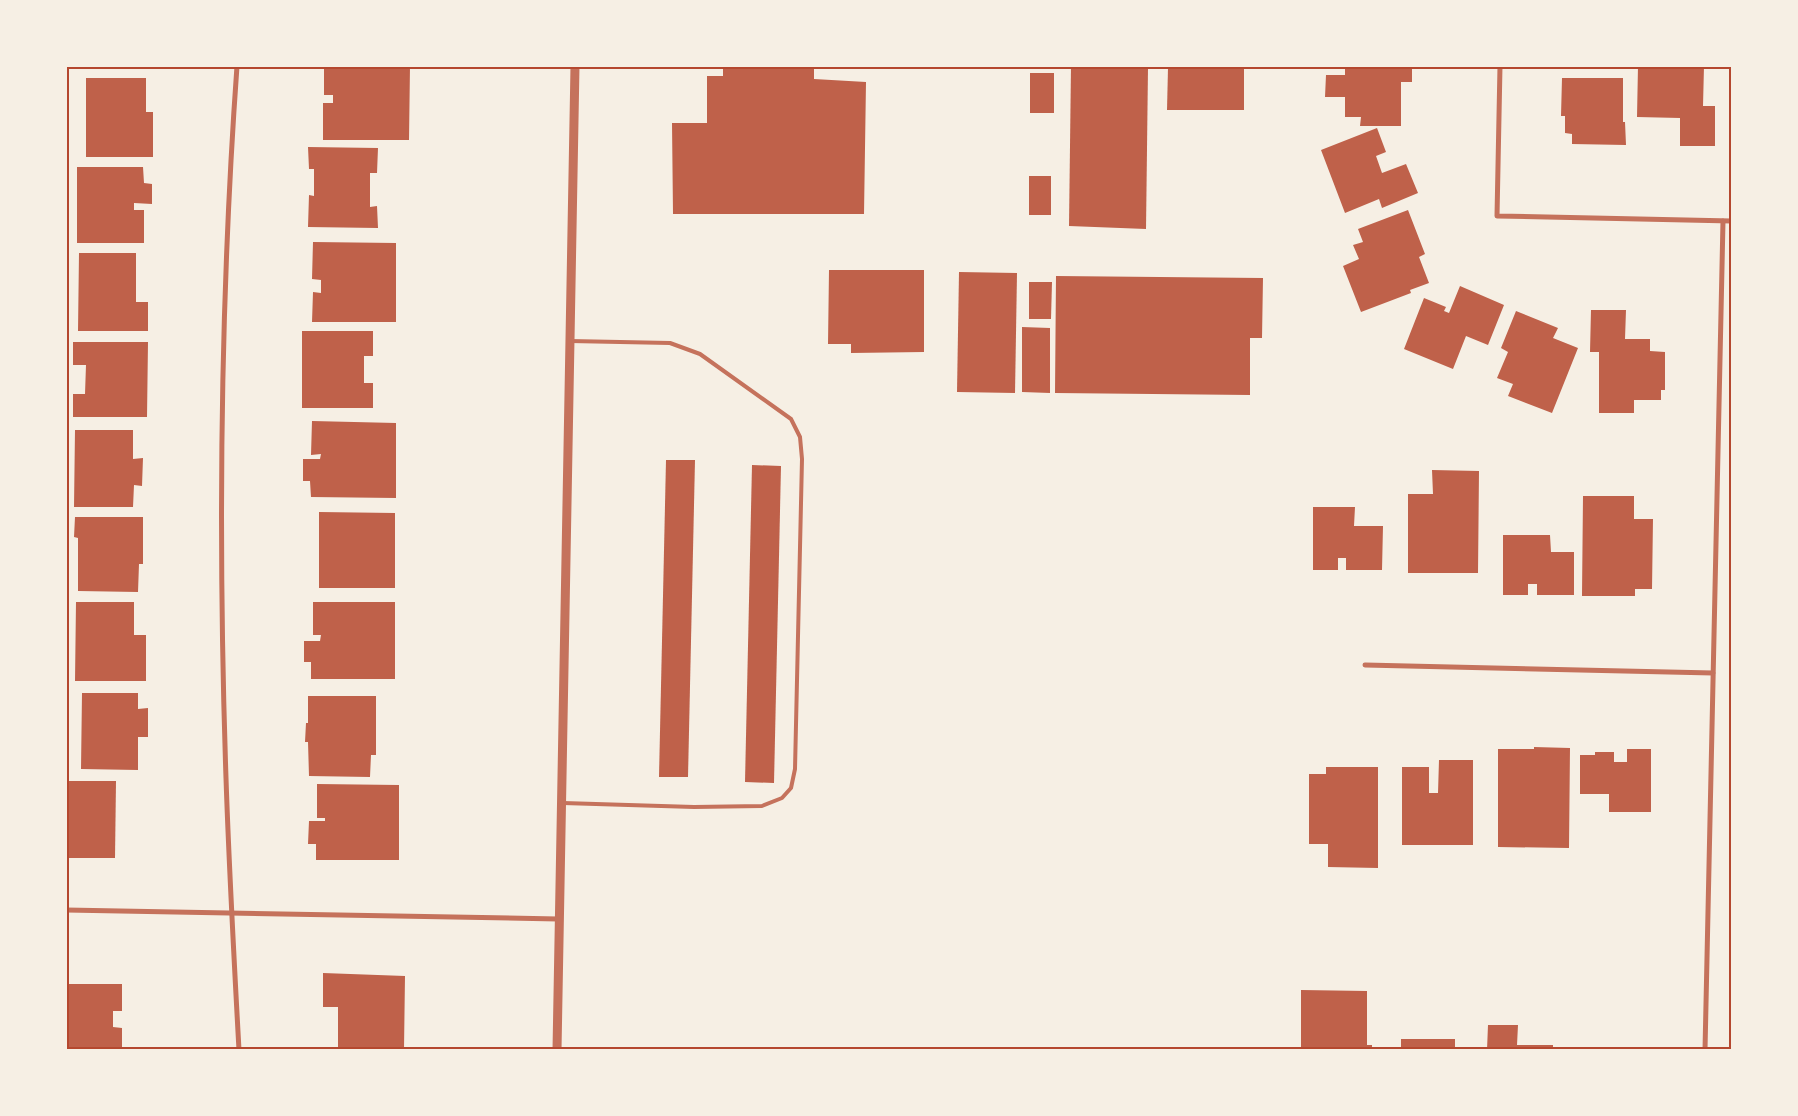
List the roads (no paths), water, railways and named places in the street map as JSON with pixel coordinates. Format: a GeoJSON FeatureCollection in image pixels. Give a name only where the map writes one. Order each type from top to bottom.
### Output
{"type":"FeatureCollection","features":[{"type":"Feature","properties":{"kind":"street"},"geometry":{"type":"LineString","coordinates":[[237,66],[226,268],[222,523],[226,778],[239,1050]]}},
{"type":"Feature","properties":{"kind":"street"},"geometry":{"type":"LineString","coordinates":[[556,1050],[575,66]]}},
{"type":"Feature","properties":{"kind":"street"},"geometry":{"type":"LineString","coordinates":[[1500,66],[1497,216],[1732,221]]}},
{"type":"Feature","properties":{"kind":"street"},"geometry":{"type":"LineString","coordinates":[[1705,1050],[1723,221]]}},
{"type":"Feature","properties":{"kind":"street"},"geometry":{"type":"LineString","coordinates":[[1365,665],[1713,673]]}},
{"type":"Feature","properties":{"kind":"street"},"geometry":{"type":"LineString","coordinates":[[66,910],[558,920]]}},
{"type":"Feature","properties":{"kind":"lane"},"geometry":{"type":"LineString","coordinates":[[560,803],[694,807],[762,806],[782,798],[791,788],[795,769],[802,459],[800,437],[791,419],[700,354],[670,343],[570,341]]}}]}
